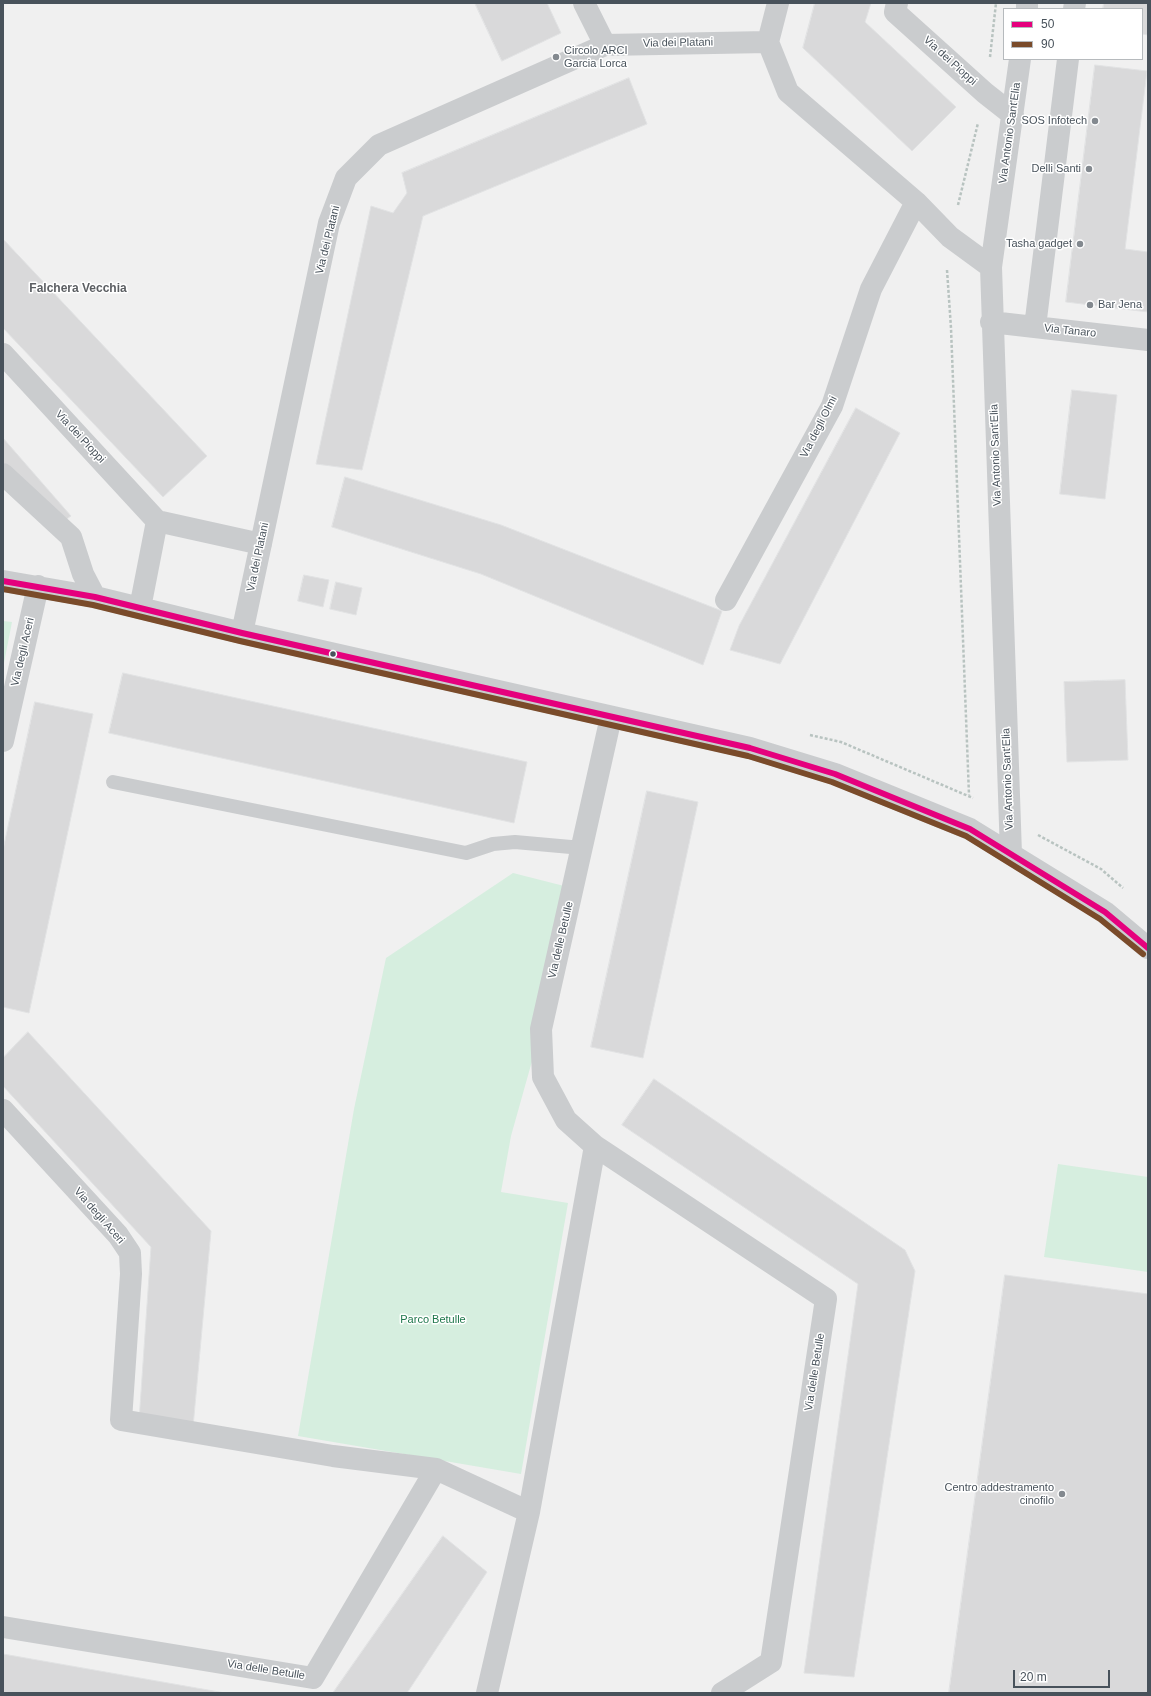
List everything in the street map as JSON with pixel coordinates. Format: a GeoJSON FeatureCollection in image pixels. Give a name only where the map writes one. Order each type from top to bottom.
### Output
{"type":"FeatureCollection","features":[{"type":"Feature","properties":{"kind":"street"},"geometry":{"type":"LineString","coordinates":[[584,3],[605,45]]}},
{"type":"Feature","properties":{"kind":"street"},"geometry":{"type":"LineString","coordinates":[[778,3],[768,42],[788,92],[916,202],[950,237],[991,267]]}},
{"type":"Feature","properties":{"kind":"street","name":"Via dei Pioppi"},"geometry":{"type":"LineString","coordinates":[[897,3],[895,12],[985,93],[1012,114]]}},
{"type":"Feature","properties":{"kind":"street","name":"Via dei Platani"},"geometry":{"type":"LineString","coordinates":[[242,633],[329,223],[346,178],[379,145],[605,45],[768,42]]}},
{"type":"Feature","properties":{"kind":"street","name":"Via Antonio Sant'Elia"},"geometry":{"type":"LineString","coordinates":[[1011,854],[991,322],[991,267],[1020,60]]}},
{"type":"Feature","properties":{"kind":"street"},"geometry":{"type":"LineString","coordinates":[[1035,327],[1068,60]]}},
{"type":"Feature","properties":{"kind":"street","name":"Via degli Olmi"},"geometry":{"type":"LineString","coordinates":[[726,600],[832,406],[871,289],[916,202]]}},
{"type":"Feature","properties":{"kind":"street","name":"Via Tanaro"},"geometry":{"type":"LineString","coordinates":[[991,322],[1148,340]]}},
{"type":"Feature","properties":{"kind":"street","name":"Via dei Pioppi"},"geometry":{"type":"LineString","coordinates":[[3,354],[157,521]]}},
{"type":"Feature","properties":{"kind":"street"},"geometry":{"type":"LineString","coordinates":[[3,474],[71,537],[83,574],[95,597]]}},
{"type":"Feature","properties":{"kind":"street"},"geometry":{"type":"LineString","coordinates":[[140,608],[157,521],[261,544]]}},
{"type":"Feature","properties":{"kind":"street"},"geometry":{"type":"LineString","coordinates":[[3,581],[95,597],[242,633],[750,748],[835,774],[970,828],[1105,912],[1148,948]]}},
{"type":"Feature","properties":{"kind":"street","name":"Via degli Aceri"},"geometry":{"type":"LineString","coordinates":[[3,741],[38,586]]}},
{"type":"Feature","properties":{"kind":"street","name":"Via delle Betulle"},"geometry":{"type":"LineString","coordinates":[[611,717],[541,1030],[543,1077],[566,1120],[595,1146],[826,1299],[771,1662],[722,1693]]}},
{"type":"Feature","properties":{"kind":"street","name":"Via degli Aceri"},"geometry":{"type":"LineString","coordinates":[[3,1110],[118,1235],[130,1253],[131,1274],[121,1420],[333,1456],[436,1469]]}},
{"type":"Feature","properties":{"kind":"street"},"geometry":{"type":"LineString","coordinates":[[492,1690],[529,1512],[595,1146]]}},
{"type":"Feature","properties":{"kind":"street"},"geometry":{"type":"LineString","coordinates":[[436,1469],[529,1512]]}},
{"type":"Feature","properties":{"kind":"street","name":"Via delle Betulle"},"geometry":{"type":"LineString","coordinates":[[3,1627],[313,1678],[436,1469]]}},
{"type":"Feature","properties":{"kind":"lane"},"geometry":{"type":"LineString","coordinates":[[113,782],[466,853],[493,844],[515,842],[582,848]]}},
{"type":"Feature","properties":{"kind":"path"},"geometry":{"type":"LineString","coordinates":[[989,63],[996,3]]}},
{"type":"Feature","properties":{"kind":"path"},"geometry":{"type":"LineString","coordinates":[[958,207],[979,119]]}},
{"type":"Feature","properties":{"kind":"path"},"geometry":{"type":"LineString","coordinates":[[947,267],[951,328],[969,796]]}},
{"type":"Feature","properties":{"kind":"path"},"geometry":{"type":"LineString","coordinates":[[1035,834],[1101,869],[1125,889]]}},
{"type":"Feature","properties":{"kind":"green space"},"geometry":{"type":"Polygon","coordinates":[[[3,621],[12,622],[3,668],[3,621]]]}},
{"type":"Feature","properties":{"kind":"green space","name":"Parco Betulle"},"geometry":{"type":"Polygon","coordinates":[[[513,873],[572,888],[541,1029],[511,1136],[501,1192],[568,1203],[521,1474],[298,1436],[354,1109],[386,958],[513,873]]]}},
{"type":"Feature","properties":{"kind":"green space"},"geometry":{"type":"Polygon","coordinates":[[[1058,1164],[1148,1177],[1148,1272],[1044,1257],[1058,1164]]]}},
{"type":"Feature","properties":{"kind":"building"},"geometry":{"type":"Polygon","coordinates":[[[475,3],[547,3],[561,33],[502,61],[475,3]]]}},
{"type":"Feature","properties":{"kind":"building"},"geometry":{"type":"Polygon","coordinates":[[[815,3],[871,3],[865,22],[956,107],[912,151],[803,48],[815,3]]]}},
{"type":"Feature","properties":{"kind":"building"},"geometry":{"type":"Polygon","coordinates":[[[1104,3],[1148,3],[1148,35],[1143,34],[1143,8],[1103,8],[1104,3]]]}},
{"type":"Feature","properties":{"kind":"building"},"geometry":{"type":"Polygon","coordinates":[[[1095,65],[1147,71],[1125,249],[1148,252],[1148,312],[1066,302],[1095,65]]]}},
{"type":"Feature","properties":{"kind":"building"},"geometry":{"type":"Polygon","coordinates":[[[629,78],[647,124],[423,216],[362,470],[316,464],[371,206],[393,213],[407,193],[402,173],[629,78]]]}},
{"type":"Feature","properties":{"kind":"building"},"geometry":{"type":"Polygon","coordinates":[[[3,239],[207,456],[163,497],[3,328],[3,239]]]}},
{"type":"Feature","properties":{"kind":"building"},"geometry":{"type":"Polygon","coordinates":[[[1072,390],[1117,395],[1105,499],[1060,494],[1072,390]]]}},
{"type":"Feature","properties":{"kind":"building"},"geometry":{"type":"Polygon","coordinates":[[[856,408],[900,433],[780,664],[730,650],[739,626],[856,408]]]}},
{"type":"Feature","properties":{"kind":"building"},"geometry":{"type":"Polygon","coordinates":[[[3,438],[71,516],[58,525],[3,462],[3,438]]]}},
{"type":"Feature","properties":{"kind":"building"},"geometry":{"type":"Polygon","coordinates":[[[345,477],[501,525],[722,611],[703,665],[481,574],[332,527],[345,477]]]}},
{"type":"Feature","properties":{"kind":"building"},"geometry":{"type":"Polygon","coordinates":[[[304,575],[329,580],[323,607],[298,601],[304,575]]]}},
{"type":"Feature","properties":{"kind":"building"},"geometry":{"type":"Polygon","coordinates":[[[336,582],[362,588],[356,615],[330,609],[336,582]]]}},
{"type":"Feature","properties":{"kind":"building"},"geometry":{"type":"Polygon","coordinates":[[[123,673],[527,762],[514,823],[109,733],[123,673]]]}},
{"type":"Feature","properties":{"kind":"building"},"geometry":{"type":"Polygon","coordinates":[[[1125,680],[1128,760],[1067,762],[1064,682],[1125,680]]]}},
{"type":"Feature","properties":{"kind":"building"},"geometry":{"type":"Polygon","coordinates":[[[35,702],[93,714],[29,1013],[3,1007],[3,850],[35,702]]]}},
{"type":"Feature","properties":{"kind":"building"},"geometry":{"type":"Polygon","coordinates":[[[647,791],[698,802],[643,1058],[591,1047],[647,791]]]}},
{"type":"Feature","properties":{"kind":"building"},"geometry":{"type":"Polygon","coordinates":[[[28,1032],[211,1231],[193,1427],[139,1421],[151,1247],[3,1086],[3,1058],[28,1032]]]}},
{"type":"Feature","properties":{"kind":"building"},"geometry":{"type":"Polygon","coordinates":[[[654,1079],[905,1250],[915,1271],[854,1677],[804,1673],[858,1284],[622,1125],[654,1079]]]}},
{"type":"Feature","properties":{"kind":"building","name":"Centro addestramento cinofilo"},"geometry":{"type":"Polygon","coordinates":[[[1005,1275],[1148,1294],[1148,1693],[949,1693],[1005,1275]]]}},
{"type":"Feature","properties":{"kind":"building"},"geometry":{"type":"Polygon","coordinates":[[[443,1536],[487,1572],[407,1693],[333,1693],[443,1536]]]}},
{"type":"Feature","properties":{"kind":"building"},"geometry":{"type":"Polygon","coordinates":[[[3,1654],[225,1693],[3,1693],[3,1654]]]}},
{"type":"Feature","properties":{"kind":"transit line","name":"50"},"geometry":{"type":"LineString","coordinates":[[3,581],[95,597],[242,633],[750,748],[835,774],[970,829],[1105,912],[1148,948]]}},
{"type":"Feature","properties":{"kind":"transit line","name":"90"},"geometry":{"type":"LineString","coordinates":[[3,589],[93,605],[240,641],[748,756],[832,782],[966,836],[1100,919],[1143,954]]}},
{"type":"Feature","properties":{"kind":"place","name":"Circolo ARCI Garcia Lorca"},"geometry":{"type":"Point","coordinates":[556,57]}},
{"type":"Feature","properties":{"kind":"place","name":"SOS Infotech"},"geometry":{"type":"Point","coordinates":[1095,121]}},
{"type":"Feature","properties":{"kind":"place","name":"Delli Santi"},"geometry":{"type":"Point","coordinates":[1089,169]}},
{"type":"Feature","properties":{"kind":"place","name":"Tasha gadget"},"geometry":{"type":"Point","coordinates":[1080,244]}},
{"type":"Feature","properties":{"kind":"place","name":"Bar Jena"},"geometry":{"type":"Point","coordinates":[1090,305]}},
{"type":"Feature","properties":{"kind":"place","name":"Centro addestramento cinofilo"},"geometry":{"type":"Point","coordinates":[1062,1494]}},
{"type":"Feature","properties":{"kind":"district","name":"Falchera Vecchia"},"geometry":{"type":"Point","coordinates":[78,289]}}]}
